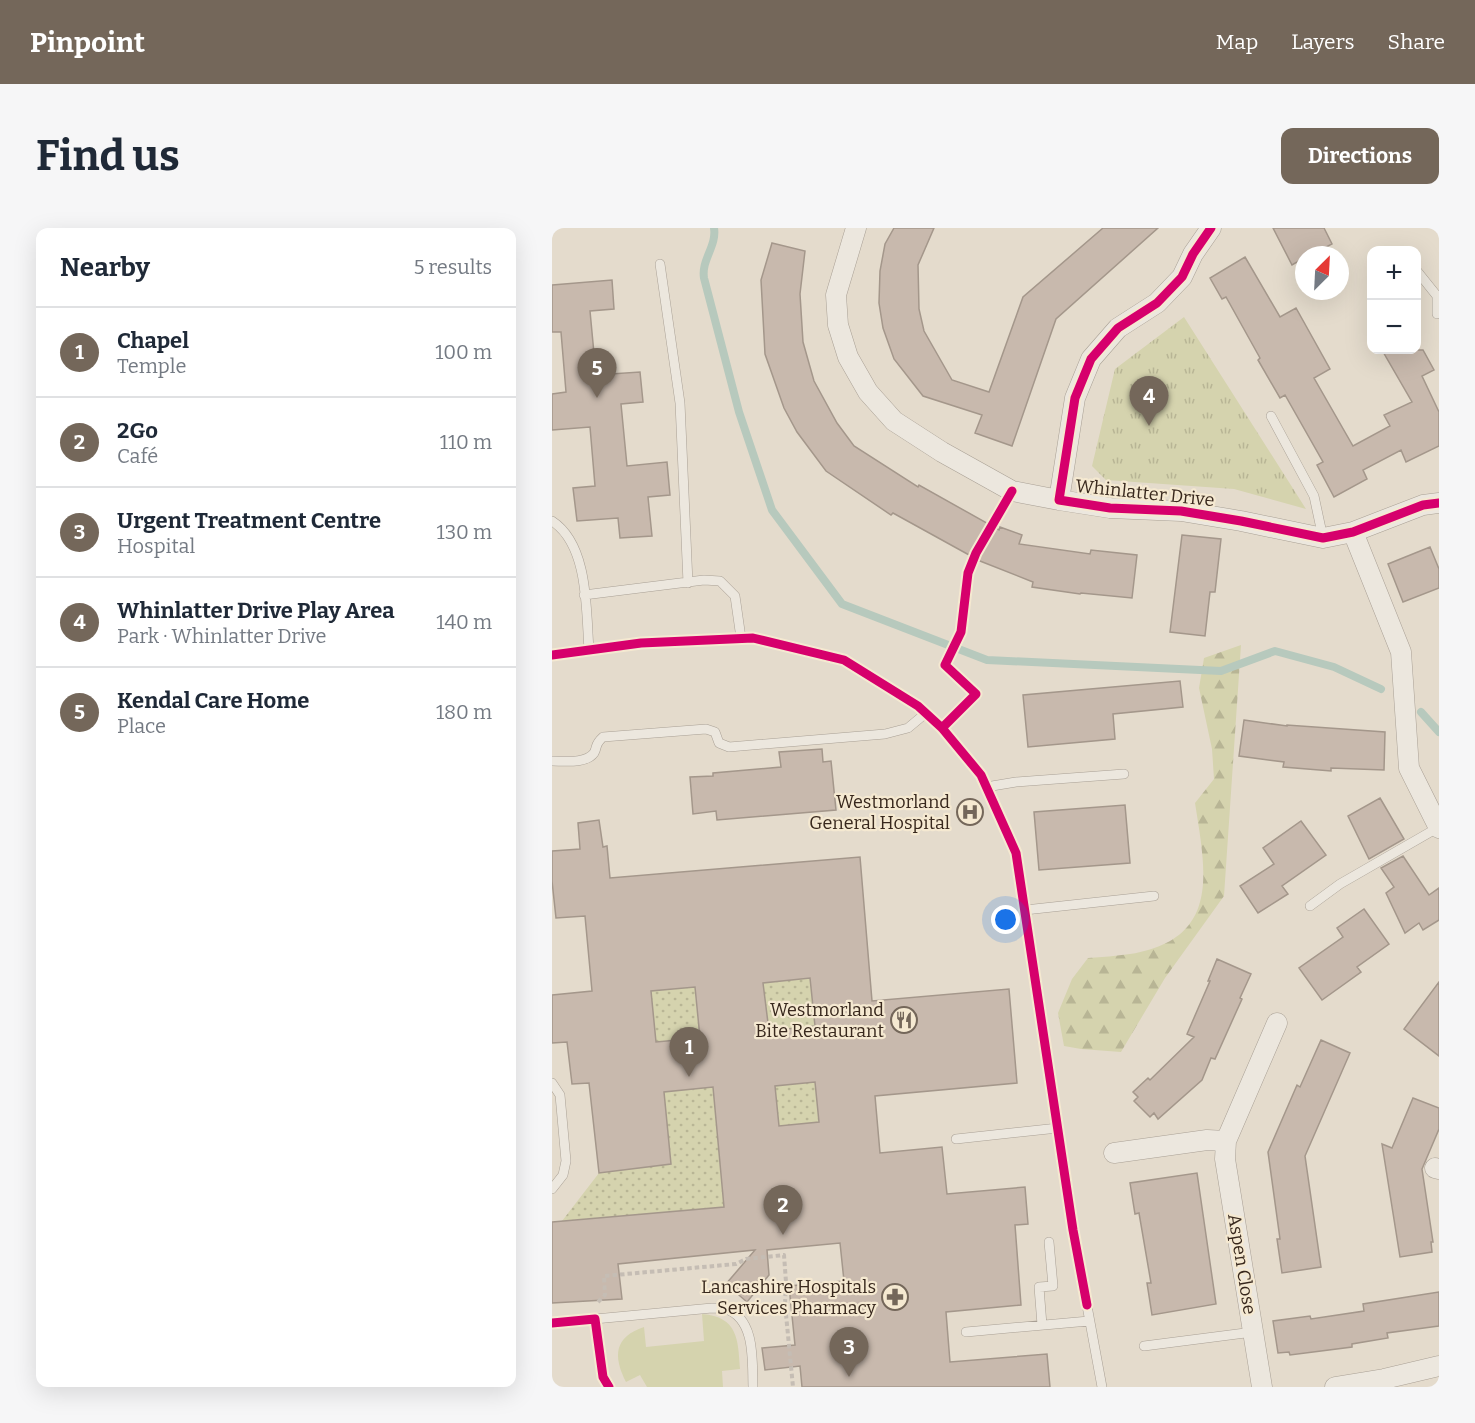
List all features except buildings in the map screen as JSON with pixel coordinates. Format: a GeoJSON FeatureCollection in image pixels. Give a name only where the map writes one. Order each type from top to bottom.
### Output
{"type":"FeatureCollection","features":[{"type":"Feature","properties":{"kind":"street"},"geometry":{"type":"LineString","coordinates":[[856,228],[836,296],[838,325],[849,357],[868,392],[894,421],[942,452],[1012,491],[1059,500]]}},
{"type":"Feature","properties":{"kind":"street","name":"Whinlatter Drive"},"geometry":{"type":"LineString","coordinates":[[1211,228],[1193,254],[1182,277],[1157,303],[1118,328],[1091,359],[1075,398],[1059,500],[1110,508],[1181,511],[1323,538],[1353,532],[1422,505],[1439,503]]}},
{"type":"Feature","properties":{"kind":"street"},"geometry":{"type":"LineString","coordinates":[[1353,532],[1401,652],[1409,768],[1439,827]]}},
{"type":"Feature","properties":{"kind":"street","name":"Aspen Close"},"geometry":{"type":"LineString","coordinates":[[1262,1387],[1225,1159],[1226,1141],[1277,1023]]}},
{"type":"Feature","properties":{"kind":"street"},"geometry":{"type":"LineString","coordinates":[[1114,1154],[1208,1140],[1226,1141]]}},
{"type":"Feature","properties":{"kind":"street"},"geometry":{"type":"LineString","coordinates":[[1335,1387],[1384,1379],[1439,1366]]}},
{"type":"Feature","properties":{"kind":"lane"},"geometry":{"type":"LineString","coordinates":[[660,264],[680,403],[688,583]]}},
{"type":"Feature","properties":{"kind":"lane"},"geometry":{"type":"LineString","coordinates":[[1421,276],[1438,295],[1437,314]]}},
{"type":"Feature","properties":{"kind":"lane"},"geometry":{"type":"LineString","coordinates":[[1271,416],[1314,496],[1323,538]]}},
{"type":"Feature","properties":{"kind":"lane"},"geometry":{"type":"LineString","coordinates":[[552,521],[562,528],[575,548],[584,595],[589,650]]}},
{"type":"Feature","properties":{"kind":"lane"},"geometry":{"type":"LineString","coordinates":[[584,595],[704,580],[720,581],[735,596],[741,638]]}},
{"type":"Feature","properties":{"kind":"lane"},"geometry":{"type":"LineString","coordinates":[[552,655],[641,643],[753,638],[844,660],[918,706],[942,728],[981,776],[1016,853],[1073,1230],[1102,1387]]}},
{"type":"Feature","properties":{"kind":"lane"},"geometry":{"type":"LineString","coordinates":[[552,761],[586,760],[594,753],[596,743],[603,737],[706,729],[715,732],[719,743],[729,747],[885,734],[908,728],[926,713]]}},
{"type":"Feature","properties":{"kind":"lane"},"geometry":{"type":"LineString","coordinates":[[986,787],[1016,782],[1124,774]]}},
{"type":"Feature","properties":{"kind":"lane"},"geometry":{"type":"LineString","coordinates":[[1310,906],[1340,884],[1439,827]]}},
{"type":"Feature","properties":{"kind":"lane"},"geometry":{"type":"LineString","coordinates":[[1025,910],[1154,896]]}},
{"type":"Feature","properties":{"kind":"lane"},"geometry":{"type":"LineString","coordinates":[[552,1083],[560,1095],[566,1161],[563,1175],[552,1189]]}},
{"type":"Feature","properties":{"kind":"lane"},"geometry":{"type":"LineString","coordinates":[[956,1139],[1058,1128]]}},
{"type":"Feature","properties":{"kind":"lane"},"geometry":{"type":"LineString","coordinates":[[1042,1325],[1039,1287],[1053,1286],[1049,1242]]}},
{"type":"Feature","properties":{"kind":"lane"},"geometry":{"type":"LineString","coordinates":[[552,1323],[712,1308],[726,1309],[738,1316],[746,1326],[750,1341],[753,1387]]}},
{"type":"Feature","properties":{"kind":"lane"},"geometry":{"type":"LineString","coordinates":[[595,1320],[603,1377],[609,1387]]}},
{"type":"Feature","properties":{"kind":"lane"},"geometry":{"type":"LineString","coordinates":[[966,1332],[1089,1321]]}},
{"type":"Feature","properties":{"kind":"lane"},"geometry":{"type":"LineString","coordinates":[[1144,1346],[1253,1332]]}},
{"type":"Feature","properties":{"kind":"path"},"geometry":{"type":"LineString","coordinates":[[597,1303],[605,1295],[604,1276],[736,1264],[746,1259],[784,1255],[785,1304],[793,1387]]}},
{"type":"Feature","properties":{"kind":"green space"},"geometry":{"type":"Polygon","coordinates":[[[1184,317],[1306,509],[1234,489],[1106,480],[1092,466],[1115,369],[1184,317]]]}},
{"type":"Feature","properties":{"kind":"green space"},"geometry":{"type":"Polygon","coordinates":[[[1241,645],[1224,896],[1165,978],[1121,1052],[1064,1046],[1058,1013],[1072,979],[1088,958],[1130,954],[1159,946],[1180,934],[1193,918],[1201,899],[1203,878],[1195,803],[1214,779],[1212,749],[1199,688],[1204,658],[1241,645]]]}},
{"type":"Feature","properties":{"kind":"green space"},"geometry":{"type":"Polygon","coordinates":[[[804,917],[815,1026],[769,1031],[764,993],[756,993],[804,917]]]}},
{"type":"Feature","properties":{"kind":"green space"},"geometry":{"type":"Polygon","coordinates":[[[703,927],[695,993],[700,1038],[656,1042],[651,991],[676,989],[703,927]]]}},
{"type":"Feature","properties":{"kind":"green space"},"geometry":{"type":"Polygon","coordinates":[[[815,1082],[819,1122],[779,1126],[775,1086],[815,1082]]]}},
{"type":"Feature","properties":{"kind":"green space"},"geometry":{"type":"Polygon","coordinates":[[[713,1087],[724,1207],[562,1221],[599,1173],[671,1164],[664,1092],[713,1087]]]}},
{"type":"Feature","properties":{"kind":"green space"},"geometry":{"type":"Polygon","coordinates":[[[702,1314],[723,1320],[734,1331],[737,1339],[740,1369],[722,1371],[723,1387],[647,1387],[640,1375],[626,1382],[618,1356],[622,1342],[627,1336],[644,1327],[646,1347],[704,1341],[702,1314]]]}},
{"type":"Feature","properties":{"kind":"waterway"},"geometry":{"type":"LineString","coordinates":[[714,228],[704,278],[739,412],[772,510],[842,604],[987,660],[1221,671],[1275,651],[1334,667],[1381,689]]}},
{"type":"Feature","properties":{"kind":"waterway"},"geometry":{"type":"LineString","coordinates":[[1421,712],[1439,732]]}},
{"type":"Feature","properties":{"kind":"cycle path"},"geometry":{"type":"LineString","coordinates":[[1211,228],[1193,254],[1182,277],[1157,303],[1118,328],[1091,359],[1075,398],[1059,500],[1110,508],[1181,511],[1323,538],[1353,532],[1423,505],[1439,503]]}},
{"type":"Feature","properties":{"kind":"cycle path"},"geometry":{"type":"LineString","coordinates":[[942,728],[976,694],[945,665],[961,632],[968,573],[976,553],[1012,491]]}},
{"type":"Feature","properties":{"kind":"cycle path"},"geometry":{"type":"LineString","coordinates":[[552,655],[641,643],[753,638],[844,660],[918,706],[942,728],[981,775],[1016,853],[1073,1230],[1087,1305]]}},
{"type":"Feature","properties":{"kind":"cycle path"},"geometry":{"type":"LineString","coordinates":[[552,1323],[595,1319],[603,1377],[609,1387]]}},
{"type":"Feature","properties":{"kind":"place","name":"Kendal Care Home"},"geometry":{"type":"Point","coordinates":[597,398]}},
{"type":"Feature","properties":{"kind":"place","name":"Whinlatter Drive Play Area"},"geometry":{"type":"Point","coordinates":[1149,426]}},
{"type":"Feature","properties":{"kind":"place","name":"Westmorland General Hospital"},"geometry":{"type":"Point","coordinates":[970,812]}},
{"type":"Feature","properties":{"kind":"place","name":"Westmorland Bite Restaurant"},"geometry":{"type":"Point","coordinates":[904,1020]}},
{"type":"Feature","properties":{"kind":"place","name":"Chapel"},"geometry":{"type":"Point","coordinates":[689,1077]}},
{"type":"Feature","properties":{"kind":"place","name":"2Go"},"geometry":{"type":"Point","coordinates":[783,1235]}},
{"type":"Feature","properties":{"kind":"place","name":"Lancashire Hospitals Services Pharmacy"},"geometry":{"type":"Point","coordinates":[895,1297]}},
{"type":"Feature","properties":{"kind":"place","name":"Urgent Treatment Centre"},"geometry":{"type":"Point","coordinates":[849,1377]}}]}
